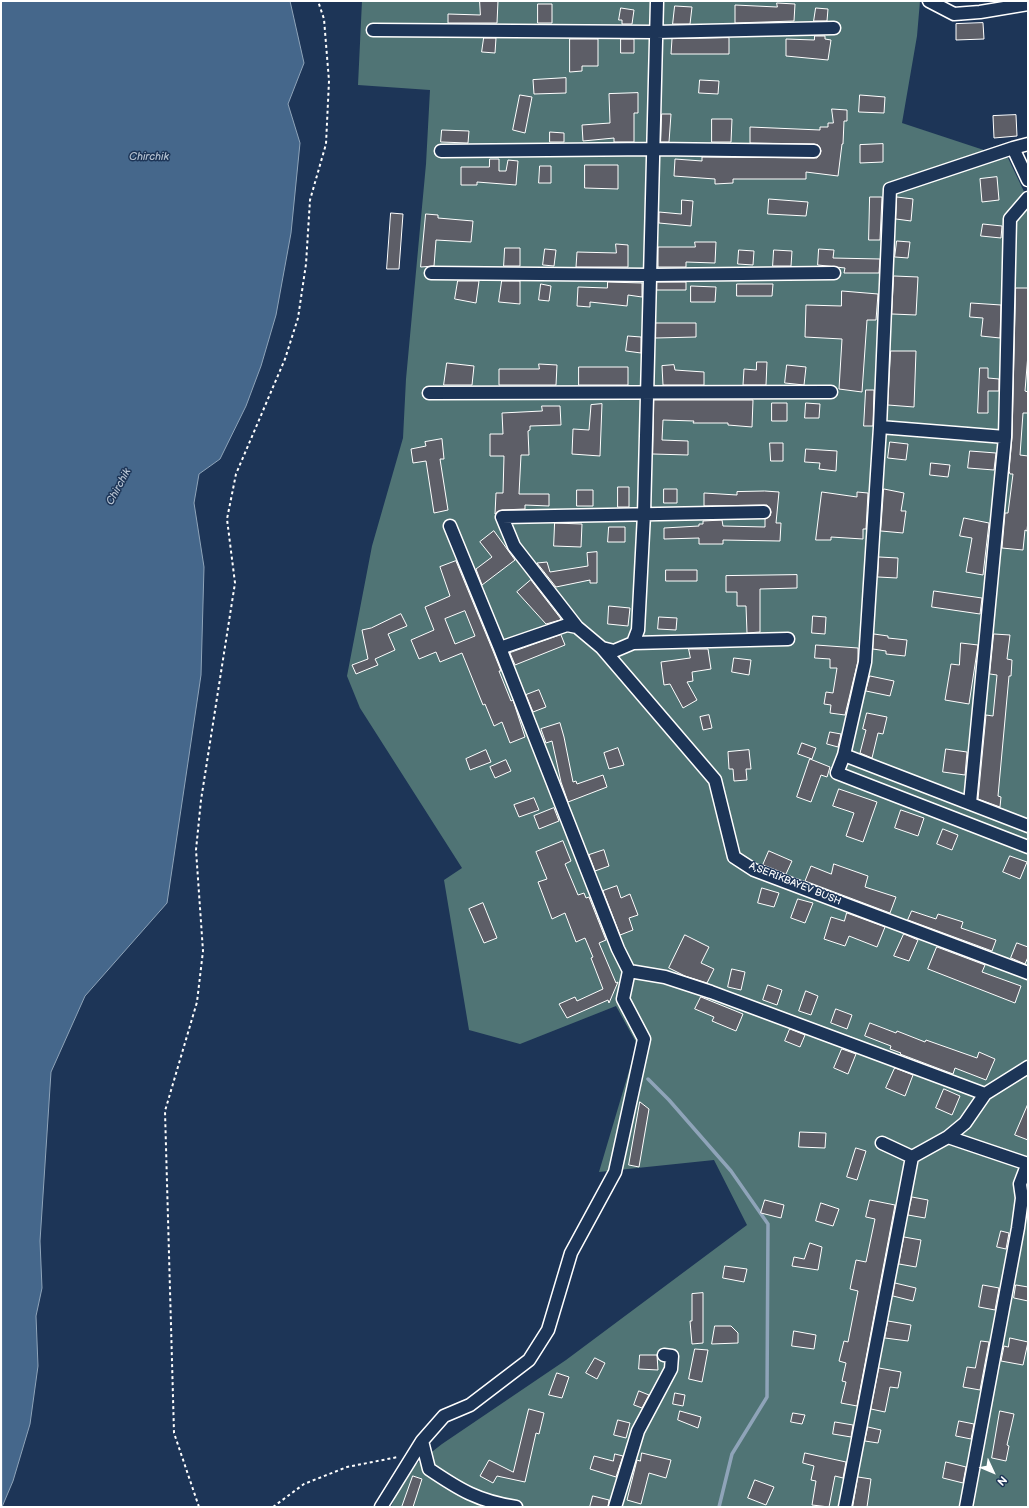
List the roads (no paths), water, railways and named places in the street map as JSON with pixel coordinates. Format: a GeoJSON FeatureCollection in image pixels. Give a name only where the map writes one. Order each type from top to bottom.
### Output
{"type":"FeatureCollection","features":[{"type":"Feature","properties":{"kind":"street"},"geometry":{"type":"LineString","coordinates":[[632,643],[638,630],[644,514],[657,1]]}},
{"type":"Feature","properties":{"kind":"street"},"geometry":{"type":"LineString","coordinates":[[929,1],[954,14],[980,12],[1028,4]]}},
{"type":"Feature","properties":{"kind":"street"},"geometry":{"type":"LineString","coordinates":[[373,30],[656,32],[834,28]]}},
{"type":"Feature","properties":{"kind":"street"},"geometry":{"type":"LineString","coordinates":[[1028,144],[890,189],[880,427],[865,662],[844,755],[838,773],[1028,848]]}},
{"type":"Feature","properties":{"kind":"street"},"geometry":{"type":"LineString","coordinates":[[1013,148],[1028,180]]}},
{"type":"Feature","properties":{"kind":"street"},"geometry":{"type":"LineString","coordinates":[[441,151],[654,149],[814,151]]}},
{"type":"Feature","properties":{"kind":"street"},"geometry":{"type":"LineString","coordinates":[[970,803],[1005,437],[1010,220],[1028,198]]}},
{"type":"Feature","properties":{"kind":"street"},"geometry":{"type":"LineString","coordinates":[[431,273],[651,275],[834,273]]}},
{"type":"Feature","properties":{"kind":"street"},"geometry":{"type":"LineString","coordinates":[[429,393],[830,392]]}},
{"type":"Feature","properties":{"kind":"street"},"geometry":{"type":"LineString","coordinates":[[880,427],[1005,437]]}},
{"type":"Feature","properties":{"kind":"street"},"geometry":{"type":"LineString","coordinates":[[644,514],[764,512]]}},
{"type":"Feature","properties":{"kind":"street","name":"A,SERIKBAYEV BUSH"},"geometry":{"type":"LineString","coordinates":[[644,514],[502,517],[514,546],[577,627],[602,648],[715,780],[734,857],[754,870],[1028,973]]}},
{"type":"Feature","properties":{"kind":"street"},"geometry":{"type":"LineString","coordinates":[[381,1507],[422,1441],[444,1416],[470,1405],[529,1360],[548,1330],[571,1253],[615,1172],[644,1040],[623,999],[629,971],[618,949],[500,648],[450,526]]}},
{"type":"Feature","properties":{"kind":"street"},"geometry":{"type":"LineString","coordinates":[[500,648],[568,625],[577,627]]}},
{"type":"Feature","properties":{"kind":"street"},"geometry":{"type":"LineString","coordinates":[[602,648],[614,651],[632,643],[788,639]]}},
{"type":"Feature","properties":{"kind":"street"},"geometry":{"type":"LineString","coordinates":[[844,755],[1028,826]]}},
{"type":"Feature","properties":{"kind":"street"},"geometry":{"type":"LineString","coordinates":[[629,971],[665,977],[704,990],[985,1094]]}},
{"type":"Feature","properties":{"kind":"street"},"geometry":{"type":"LineString","coordinates":[[912,1157],[948,1137],[965,1123],[985,1094],[1028,1067]]}},
{"type":"Feature","properties":{"kind":"street"},"geometry":{"type":"LineString","coordinates":[[948,1137],[1028,1164],[1020,1184],[1022,1198],[1018,1228],[966,1507]]}},
{"type":"Feature","properties":{"kind":"street"},"geometry":{"type":"LineString","coordinates":[[882,1143],[912,1157]]}},
{"type":"Feature","properties":{"kind":"street"},"geometry":{"type":"LineString","coordinates":[[845,1507],[912,1157]]}},
{"type":"Feature","properties":{"kind":"street"},"geometry":{"type":"LineString","coordinates":[[615,1507],[638,1431],[671,1369],[672,1356],[664,1355]]}},
{"type":"Feature","properties":{"kind":"street"},"geometry":{"type":"LineString","coordinates":[[422,1441],[429,1469],[460,1490],[494,1505],[516,1507]]}},
{"type":"Feature","properties":{"kind":"water","name":"Chirchik"},"geometry":{"type":"Polygon","coordinates":[[[1,1],[290,1],[304,63],[288,104],[300,143],[291,233],[276,315],[261,366],[246,406],[220,459],[199,474],[194,503],[204,567],[201,675],[167,903],[85,996],[51,1072],[40,1241],[42,1288],[36,1316],[38,1366],[30,1424],[13,1481],[2,1507],[1,1]]]}},
{"type":"Feature","properties":{"kind":"waterway"},"geometry":{"type":"LineString","coordinates":[[648,1079],[669,1100],[731,1171],[768,1224],[767,1397],[732,1454],[719,1507]]}}]}
